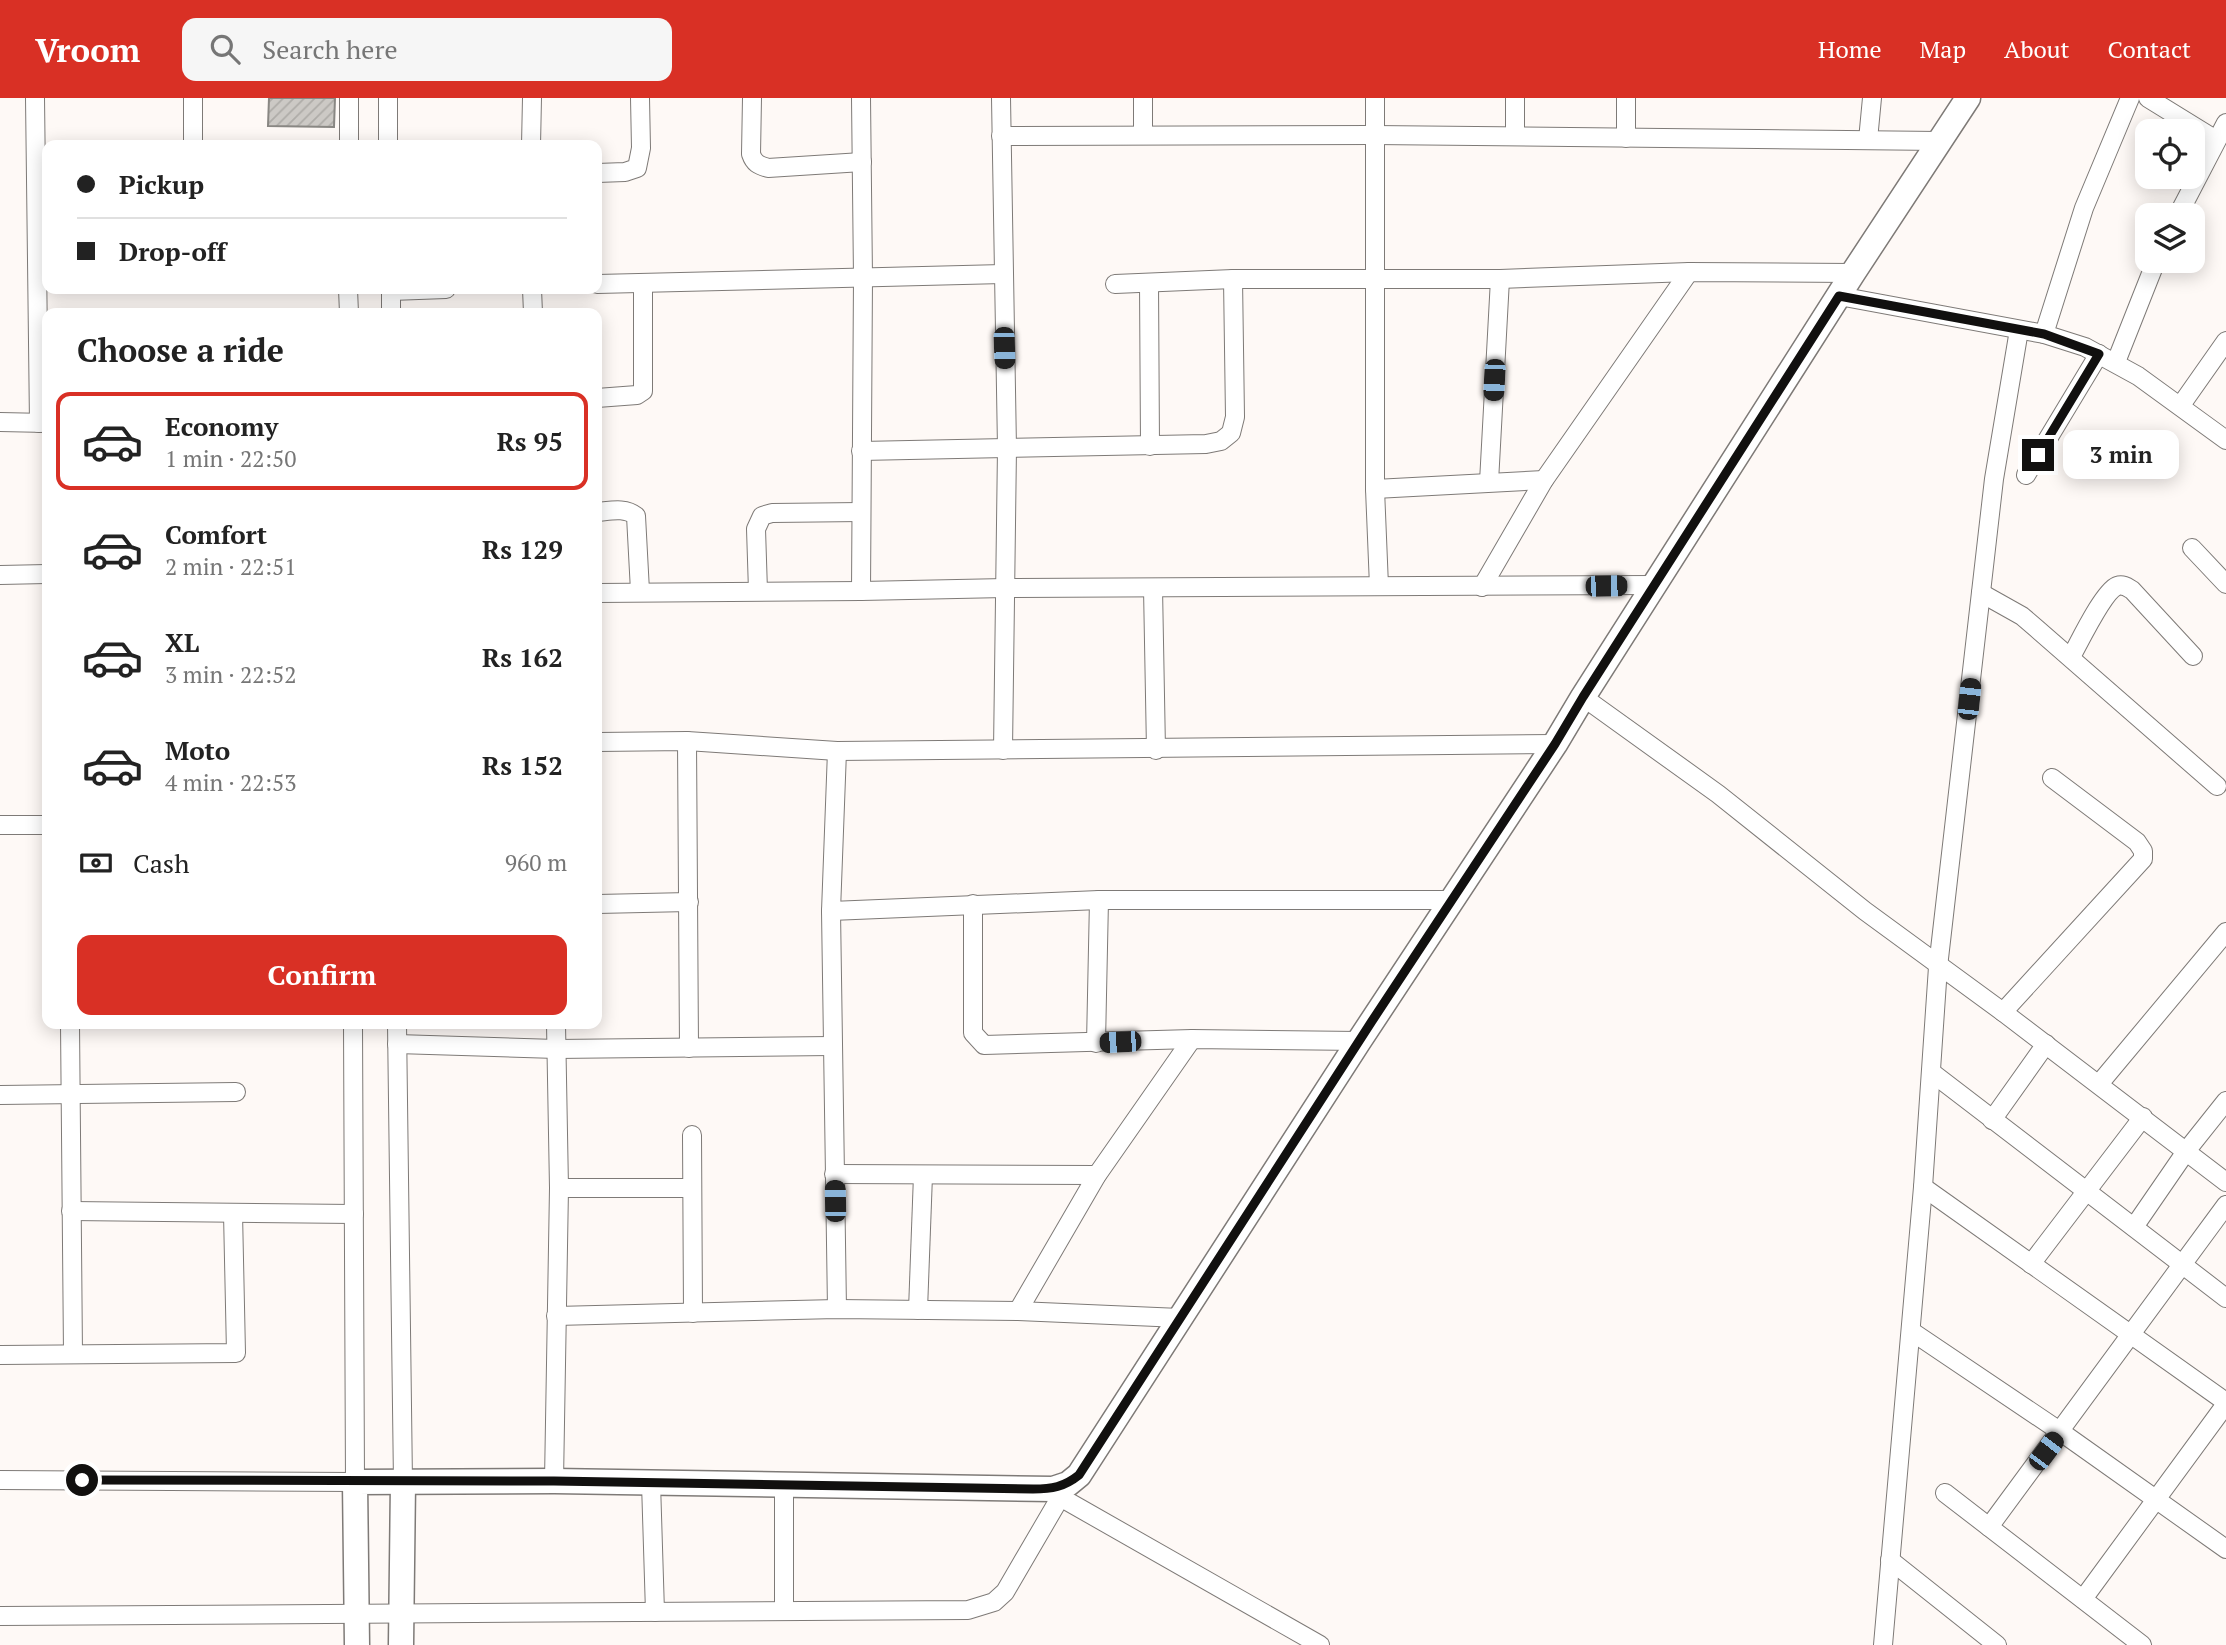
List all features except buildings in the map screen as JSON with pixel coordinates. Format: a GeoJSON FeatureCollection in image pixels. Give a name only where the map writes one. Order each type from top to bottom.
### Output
{"type":"FeatureCollection","features":[{"type":"Feature","properties":{"kind":"street"},"geometry":{"type":"LineString","coordinates":[[35,98],[42,163]]}},
{"type":"Feature","properties":{"kind":"street"},"geometry":{"type":"LineString","coordinates":[[193,98],[193,140]]}},
{"type":"Feature","properties":{"kind":"street"},"geometry":{"type":"LineString","coordinates":[[349,98],[349,140]]}},
{"type":"Feature","properties":{"kind":"street"},"geometry":{"type":"LineString","coordinates":[[388,98],[388,140]]}},
{"type":"Feature","properties":{"kind":"street"},"geometry":{"type":"LineString","coordinates":[[531,140],[532,98]]}},
{"type":"Feature","properties":{"kind":"street"},"geometry":{"type":"LineString","coordinates":[[602,173],[637,169],[641,148],[640,98]]}},
{"type":"Feature","properties":{"kind":"street"},"geometry":{"type":"LineString","coordinates":[[752,98],[751,154],[759,165],[768,168],[862,162]]}},
{"type":"Feature","properties":{"kind":"street"},"geometry":{"type":"LineString","coordinates":[[861,592],[862,98]]}},
{"type":"Feature","properties":{"kind":"street"},"geometry":{"type":"LineString","coordinates":[[1001,98],[1007,448],[1003,750]]}},
{"type":"Feature","properties":{"kind":"street"},"geometry":{"type":"LineString","coordinates":[[1143,98],[1143,135]]}},
{"type":"Feature","properties":{"kind":"street"},"geometry":{"type":"LineString","coordinates":[[1375,98],[1375,489],[1378,586]]}},
{"type":"Feature","properties":{"kind":"street"},"geometry":{"type":"LineString","coordinates":[[1515,98],[1515,136]]}},
{"type":"Feature","properties":{"kind":"street"},"geometry":{"type":"LineString","coordinates":[[1626,98],[1626,138]]}},
{"type":"Feature","properties":{"kind":"street"},"geometry":{"type":"LineString","coordinates":[[1868,140],[1872,98]]}},
{"type":"Feature","properties":{"kind":"street"},"geometry":{"type":"LineString","coordinates":[[0,1616],[968,1611],[994,1602],[1005,1592],[1064,1491],[1079,1475],[1359,1041],[1555,744],[1853,273],[1968,98]]}},
{"type":"Feature","properties":{"kind":"street"},"geometry":{"type":"LineString","coordinates":[[2044,334],[2084,208],[2130,98]]}},
{"type":"Feature","properties":{"kind":"street"},"geometry":{"type":"LineString","coordinates":[[2148,98],[2216,139]]}},
{"type":"Feature","properties":{"kind":"street"},"geometry":{"type":"LineString","coordinates":[[2184,203],[2226,123]]}},
{"type":"Feature","properties":{"kind":"street"},"geometry":{"type":"LineString","coordinates":[[1001,136],[1374,135],[1940,141]]}},
{"type":"Feature","properties":{"kind":"street"},"geometry":{"type":"LineString","coordinates":[[1115,284],[1233,279],[1500,279],[1689,272],[1853,273]]}},
{"type":"Feature","properties":{"kind":"street"},"geometry":{"type":"LineString","coordinates":[[1482,587],[1544,480],[1689,272]]}},
{"type":"Feature","properties":{"kind":"street"},"geometry":{"type":"LineString","coordinates":[[2116,362],[2151,273]]}},
{"type":"Feature","properties":{"kind":"street"},"geometry":{"type":"LineString","coordinates":[[602,284],[1003,274]]}},
{"type":"Feature","properties":{"kind":"street"},"geometry":{"type":"LineString","coordinates":[[861,451],[1150,446],[1222,441],[1231,433],[1235,416],[1233,279]]}},
{"type":"Feature","properties":{"kind":"street"},"geometry":{"type":"LineString","coordinates":[[1489,482],[1500,279]]}},
{"type":"Feature","properties":{"kind":"street"},"geometry":{"type":"LineString","coordinates":[[1149,283],[1150,446]]}},
{"type":"Feature","properties":{"kind":"street"},"geometry":{"type":"LineString","coordinates":[[602,398],[637,395],[643,391],[643,284]]}},
{"type":"Feature","properties":{"kind":"street"},"geometry":{"type":"LineString","coordinates":[[1839,296],[2044,334],[2099,354],[2116,362],[2181,405],[2226,440]]}},
{"type":"Feature","properties":{"kind":"street"},"geometry":{"type":"LineString","coordinates":[[1884,1645],[1923,1187],[1938,967],[1994,479],[2019,330]]}},
{"type":"Feature","properties":{"kind":"street"},"geometry":{"type":"LineString","coordinates":[[2181,405],[2226,341]]}},
{"type":"Feature","properties":{"kind":"street"},"geometry":{"type":"LineString","coordinates":[[2026,475],[2099,354]]}},
{"type":"Feature","properties":{"kind":"street"},"geometry":{"type":"LineString","coordinates":[[0,422],[42,423]]}},
{"type":"Feature","properties":{"kind":"street"},"geometry":{"type":"LineString","coordinates":[[1375,489],[1544,480]]}},
{"type":"Feature","properties":{"kind":"street"},"geometry":{"type":"LineString","coordinates":[[602,512],[622,510],[636,516],[640,591]]}},
{"type":"Feature","properties":{"kind":"street"},"geometry":{"type":"LineString","coordinates":[[758,591],[756,529],[762,516],[772,513],[861,512]]}},
{"type":"Feature","properties":{"kind":"street"},"geometry":{"type":"LineString","coordinates":[[2192,548],[2226,584]]}},
{"type":"Feature","properties":{"kind":"street"},"geometry":{"type":"LineString","coordinates":[[0,575],[42,574]]}},
{"type":"Feature","properties":{"kind":"street"},"geometry":{"type":"LineString","coordinates":[[602,593],[861,592],[1005,587],[1153,589],[1656,585]]}},
{"type":"Feature","properties":{"kind":"street"},"geometry":{"type":"LineString","coordinates":[[2071,657],[2098,608],[2119,585],[2132,590],[2193,656]]}},
{"type":"Feature","properties":{"kind":"street"},"geometry":{"type":"LineString","coordinates":[[1153,589],[1156,750]]}},
{"type":"Feature","properties":{"kind":"street"},"geometry":{"type":"LineString","coordinates":[[1981,593],[2022,616],[2217,786]]}},
{"type":"Feature","properties":{"kind":"street"},"geometry":{"type":"LineString","coordinates":[[1583,697],[1718,794],[1938,967],[2046,1044],[2226,1182]]}},
{"type":"Feature","properties":{"kind":"street"},"geometry":{"type":"LineString","coordinates":[[602,742],[687,741],[837,751],[1156,750],[1555,744]]}},
{"type":"Feature","properties":{"kind":"street"},"geometry":{"type":"LineString","coordinates":[[687,741],[689,1048]]}},
{"type":"Feature","properties":{"kind":"street"},"geometry":{"type":"LineString","coordinates":[[836,1309],[831,911],[837,751]]}},
{"type":"Feature","properties":{"kind":"street"},"geometry":{"type":"LineString","coordinates":[[2003,1012],[2143,859],[2143,851],[2137,842],[2052,778]]}},
{"type":"Feature","properties":{"kind":"street"},"geometry":{"type":"LineString","coordinates":[[0,825],[42,825]]}},
{"type":"Feature","properties":{"kind":"street"},"geometry":{"type":"LineString","coordinates":[[831,911],[1099,900],[1452,900]]}},
{"type":"Feature","properties":{"kind":"street"},"geometry":{"type":"LineString","coordinates":[[1096,1043],[1099,900]]}},
{"type":"Feature","properties":{"kind":"street"},"geometry":{"type":"LineString","coordinates":[[602,904],[689,902]]}},
{"type":"Feature","properties":{"kind":"street"},"geometry":{"type":"LineString","coordinates":[[973,904],[973,1033],[984,1045],[1192,1039],[1359,1041]]}},
{"type":"Feature","properties":{"kind":"street"},"geometry":{"type":"LineString","coordinates":[[2099,1084],[2226,932]]}},
{"type":"Feature","properties":{"kind":"street"},"geometry":{"type":"LineString","coordinates":[[69,1029],[73,1354]]}},
{"type":"Feature","properties":{"kind":"street"},"geometry":{"type":"LineString","coordinates":[[353,1029],[357,1645]]}},
{"type":"Feature","properties":{"kind":"street"},"geometry":{"type":"LineString","coordinates":[[397,1029],[403,1483],[401,1645]]}},
{"type":"Feature","properties":{"kind":"street"},"geometry":{"type":"LineString","coordinates":[[554,1481],[559,1188],[556,1029]]}},
{"type":"Feature","properties":{"kind":"street"},"geometry":{"type":"LineString","coordinates":[[1018,1311],[1097,1175],[1192,1039]]}},
{"type":"Feature","properties":{"kind":"street"},"geometry":{"type":"LineString","coordinates":[[397,1044],[556,1049],[832,1046]]}},
{"type":"Feature","properties":{"kind":"street"},"geometry":{"type":"LineString","coordinates":[[1992,1120],[2046,1044]]}},
{"type":"Feature","properties":{"kind":"street"},"geometry":{"type":"LineString","coordinates":[[1931,1072],[2226,1298]]}},
{"type":"Feature","properties":{"kind":"street"},"geometry":{"type":"LineString","coordinates":[[0,1095],[236,1093]]}},
{"type":"Feature","properties":{"kind":"street"},"geometry":{"type":"LineString","coordinates":[[2134,1227],[2187,1150],[2226,1101]]}},
{"type":"Feature","properties":{"kind":"street"},"geometry":{"type":"LineString","coordinates":[[2031,1264],[2143,1117]]}},
{"type":"Feature","properties":{"kind":"street"},"geometry":{"type":"LineString","coordinates":[[692,1135],[693,1313]]}},
{"type":"Feature","properties":{"kind":"street"},"geometry":{"type":"LineString","coordinates":[[834,1174],[1097,1175]]}},
{"type":"Feature","properties":{"kind":"street"},"geometry":{"type":"LineString","coordinates":[[919,1310],[923,1175]]}},
{"type":"Feature","properties":{"kind":"street"},"geometry":{"type":"LineString","coordinates":[[1923,1187],[2226,1403],[2220,1424],[2082,1599]]}},
{"type":"Feature","properties":{"kind":"street"},"geometry":{"type":"LineString","coordinates":[[559,1188],[692,1188]]}},
{"type":"Feature","properties":{"kind":"street"},"geometry":{"type":"LineString","coordinates":[[1989,1527],[2226,1205]]}},
{"type":"Feature","properties":{"kind":"street"},"geometry":{"type":"LineString","coordinates":[[71,1211],[354,1213]]}},
{"type":"Feature","properties":{"kind":"street"},"geometry":{"type":"LineString","coordinates":[[0,1355],[236,1353],[233,1213]]}},
{"type":"Feature","properties":{"kind":"street"},"geometry":{"type":"LineString","coordinates":[[556,1316],[836,1309],[1018,1311],[1180,1318]]}},
{"type":"Feature","properties":{"kind":"street"},"geometry":{"type":"LineString","coordinates":[[1911,1331],[2061,1432],[2226,1549]]}},
{"type":"Feature","properties":{"kind":"street"},"geometry":{"type":"LineString","coordinates":[[0,1480],[403,1483],[554,1481],[1053,1489],[1064,1491],[1320,1645]]}},
{"type":"Feature","properties":{"kind":"street"},"geometry":{"type":"LineString","coordinates":[[651,1483],[655,1612]]}},
{"type":"Feature","properties":{"kind":"street"},"geometry":{"type":"LineString","coordinates":[[784,1485],[785,1611]]}},
{"type":"Feature","properties":{"kind":"street"},"geometry":{"type":"LineString","coordinates":[[1945,1493],[2142,1645]]}},
{"type":"Feature","properties":{"kind":"street"},"geometry":{"type":"LineString","coordinates":[[1890,1560],[1997,1645]]}},
{"type":"Feature","properties":{"kind":"route"},"geometry":{"type":"LineString","coordinates":[[82,1480],[403,1483],[554,1481],[1033,1489],[1053,1489],[1068,1484],[1079,1475],[1372,1021],[1555,744],[1839,296],[2044,334],[2099,354],[2038,455]]}}]}
